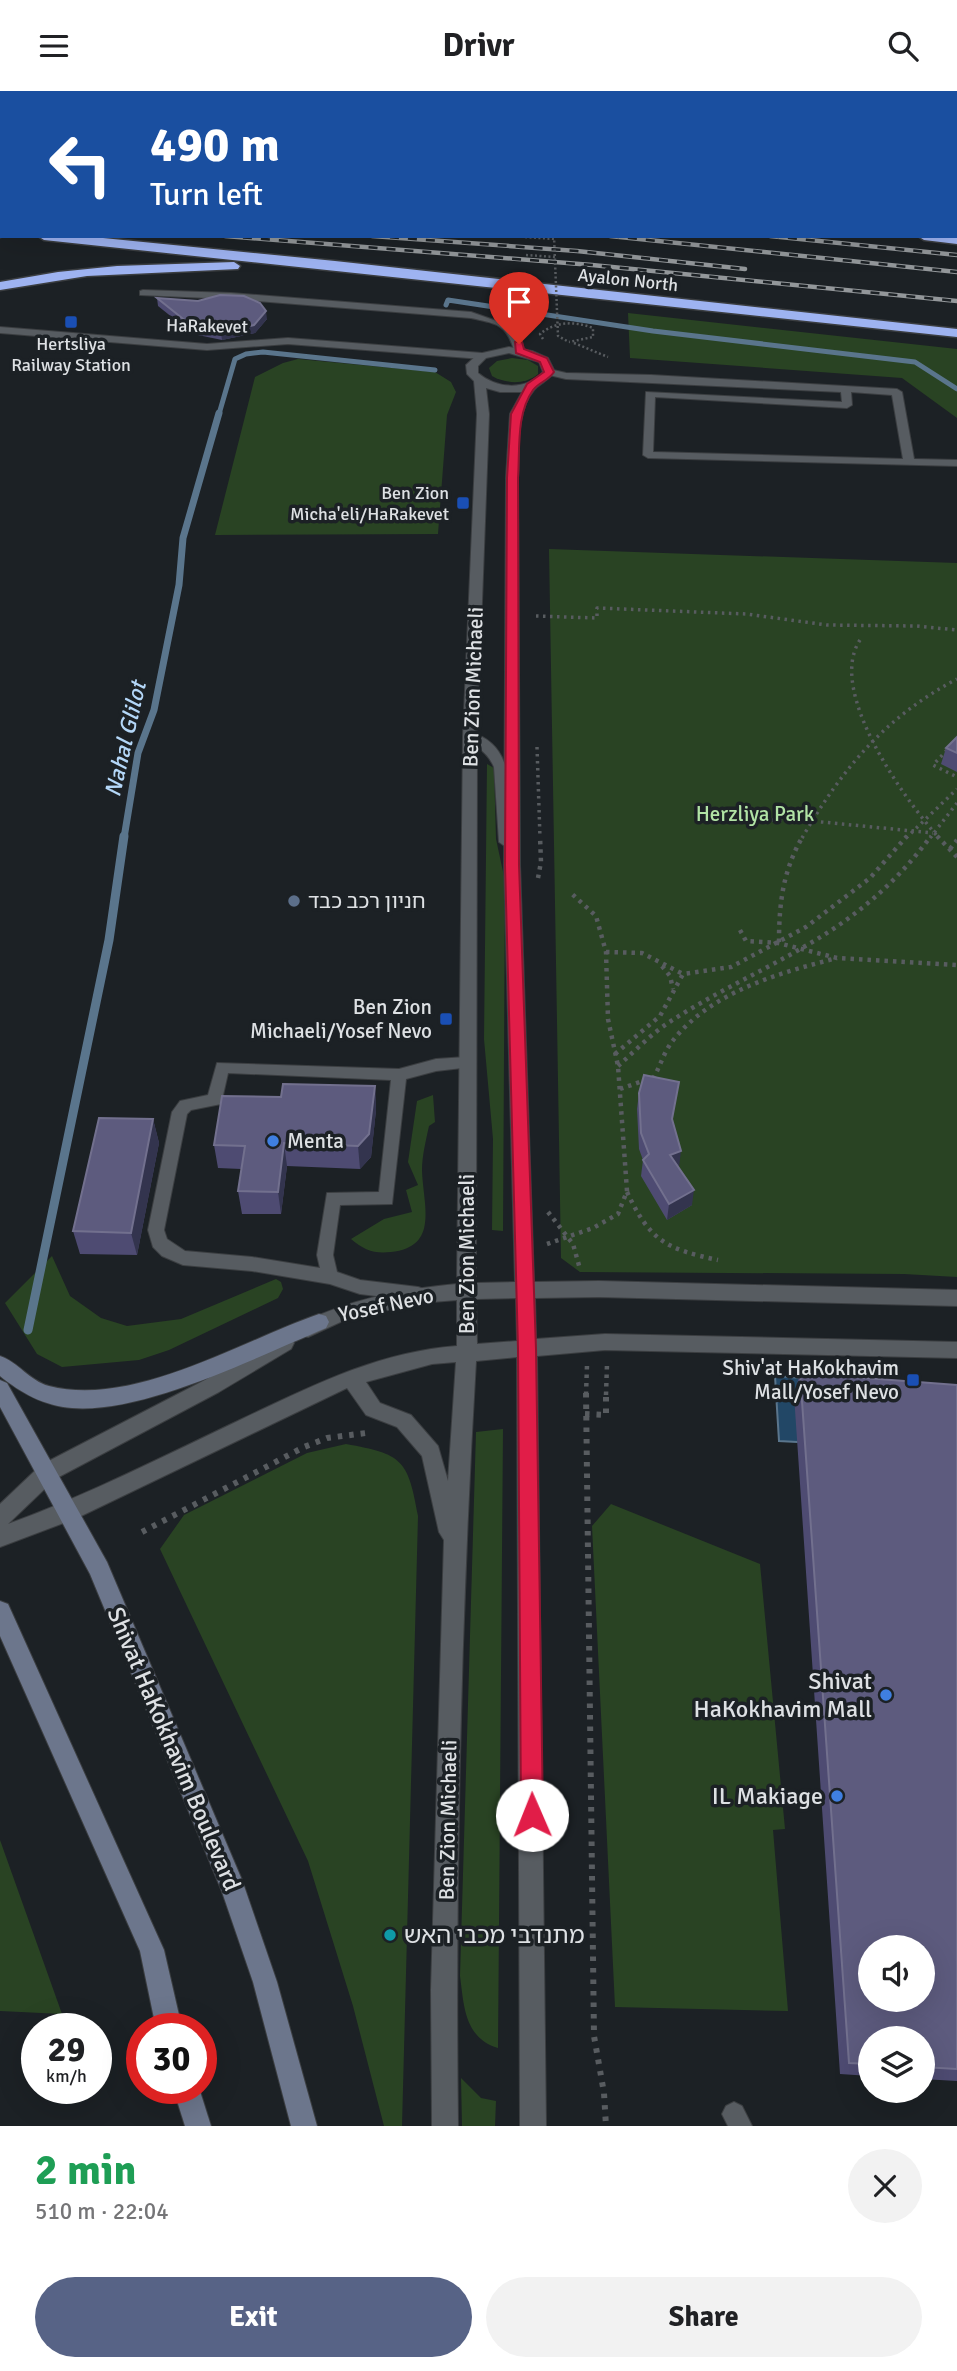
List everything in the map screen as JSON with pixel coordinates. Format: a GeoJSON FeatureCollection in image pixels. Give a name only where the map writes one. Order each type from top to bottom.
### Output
{"type":"FeatureCollection","features":[{"type":"Feature","properties":{"kind":"highway","name":"Ayalon North"},"geometry":{"type":"LineString","coordinates":[[63,238],[957,333]]}},
{"type":"Feature","properties":{"kind":"highway"},"geometry":{"type":"LineString","coordinates":[[0,286],[68,274],[172,266],[237,266],[478,281]]}},
{"type":"Feature","properties":{"kind":"main road"},"geometry":{"type":"LineString","coordinates":[[0,1364],[43,1394],[79,1401],[108,1398],[160,1385],[319,1322]]}},
{"type":"Feature","properties":{"kind":"main road","name":"Shivat HaKokhavim Boulevard"},"geometry":{"type":"LineString","coordinates":[[0,1389],[70,1511],[99,1569],[233,1889],[265,1982],[304,2126]]}},
{"type":"Feature","properties":{"kind":"main road"},"geometry":{"type":"LineString","coordinates":[[0,1611],[152,1950],[166,2013]]}},
{"type":"Feature","properties":{"kind":"main road"},"geometry":{"type":"LineString","coordinates":[[191,2104],[198,2126]]}},
{"type":"Feature","properties":{"kind":"street"},"geometry":{"type":"LineString","coordinates":[[499,351],[519,351],[544,361],[549,372],[545,378],[532,385],[498,387],[480,381],[471,370],[476,360],[482,356],[499,351]]}},
{"type":"Feature","properties":{"kind":"street","name":"Ben Zion Michaeli"},"geometry":{"type":"LineString","coordinates":[[444,2126],[444,1990],[454,1552],[467,1352],[466,1063],[470,737],[483,414],[480,381]]}},
{"type":"Feature","properties":{"kind":"street","name":"Ben Zion Michaeli"},"geometry":{"type":"LineString","coordinates":[[532,385],[516,414],[514,439],[512,865],[527,1349],[533,2126]]}},
{"type":"Feature","properties":{"kind":"street","name":"Yosef Nevo"},"geometry":{"type":"LineString","coordinates":[[0,1518],[48,1472],[212,1386],[319,1322],[343,1312],[420,1295],[467,1291],[582,1289],[957,1298]]}},
{"type":"Feature","properties":{"kind":"street"},"geometry":{"type":"LineString","coordinates":[[0,1537],[70,1511],[351,1377],[432,1356],[585,1343],[957,1350]]}},
{"type":"Feature","properties":{"kind":"street"},"geometry":{"type":"LineString","coordinates":[[351,1377],[373,1409],[404,1421],[431,1452],[454,1552]]}},
{"type":"Feature","properties":{"kind":"lane"},"geometry":{"type":"LineString","coordinates":[[143,293],[250,295],[485,318],[511,330],[518,340],[519,351]]}},
{"type":"Feature","properties":{"kind":"lane","name":"HaRakevet"},"geometry":{"type":"LineString","coordinates":[[0,330],[207,347],[288,341],[412,353],[482,356]]}},
{"type":"Feature","properties":{"kind":"lane","name":"HaRakevet"},"geometry":{"type":"LineString","coordinates":[[412,353],[471,370]]}},
{"type":"Feature","properties":{"kind":"lane"},"geometry":{"type":"LineString","coordinates":[[549,372],[566,376],[897,392],[909,462]]}},
{"type":"Feature","properties":{"kind":"lane"},"geometry":{"type":"LineString","coordinates":[[532,385],[642,378]]}},
{"type":"Feature","properties":{"kind":"lane"},"geometry":{"type":"LineString","coordinates":[[846,389],[847,405],[650,394],[648,454],[957,463]]}},
{"type":"Feature","properties":{"kind":"lane"},"geometry":{"type":"LineString","coordinates":[[470,757],[502,743],[513,722]]}},
{"type":"Feature","properties":{"kind":"lane"},"geometry":{"type":"LineString","coordinates":[[470,737],[492,749],[502,768],[505,835],[512,865]]}},
{"type":"Feature","properties":{"kind":"lane"},"geometry":{"type":"LineString","coordinates":[[420,1295],[360,1287],[330,1277],[252,1263],[183,1258],[167,1251],[159,1242],[156,1230],[180,1112],[186,1105],[215,1100],[222,1067],[399,1075],[436,1065],[466,1063]]}},
{"type":"Feature","properties":{"kind":"lane"},"geometry":{"type":"LineString","coordinates":[[330,1277],[325,1255],[333,1198],[386,1199],[399,1075]]}},
{"type":"Feature","properties":{"kind":"path"},"geometry":{"type":"LineString","coordinates":[[554,238],[558,336],[608,358]]}},
{"type":"Feature","properties":{"kind":"path"},"geometry":{"type":"LineString","coordinates":[[526,255],[555,257]]}},
{"type":"Feature","properties":{"kind":"path"},"geometry":{"type":"LineString","coordinates":[[545,342],[540,334],[554,326],[580,323],[593,328],[593,337],[569,342]]}},
{"type":"Feature","properties":{"kind":"path"},"geometry":{"type":"LineString","coordinates":[[535,604],[536,629]]}},
{"type":"Feature","properties":{"kind":"path"},"geometry":{"type":"LineString","coordinates":[[536,616],[597,618],[597,608],[746,614],[827,625],[916,626],[957,630]]}},
{"type":"Feature","properties":{"kind":"path"},"geometry":{"type":"LineString","coordinates":[[860,640],[854,648],[852,674],[870,739],[890,777],[922,820],[957,857]]}},
{"type":"Feature","properties":{"kind":"path"},"geometry":{"type":"LineString","coordinates":[[778,943],[782,887],[793,852],[812,821],[870,739],[921,696],[957,679]]}},
{"type":"Feature","properties":{"kind":"path"},"geometry":{"type":"LineString","coordinates":[[537,735],[541,862],[537,884]]}},
{"type":"Feature","properties":{"kind":"path"},"geometry":{"type":"LineString","coordinates":[[949,748],[933,765],[957,777]]}},
{"type":"Feature","properties":{"kind":"path"},"geometry":{"type":"LineString","coordinates":[[606,952],[636,952],[650,956],[662,965],[683,974],[731,967],[778,943],[843,901],[870,878],[922,820],[957,789]]}},
{"type":"Feature","properties":{"kind":"path"},"geometry":{"type":"LineString","coordinates":[[618,1066],[668,1023],[726,987],[830,932],[868,904],[907,868],[957,803]]}},
{"type":"Feature","properties":{"kind":"path"},"geometry":{"type":"LineString","coordinates":[[737,819],[812,821],[934,833]]}},
{"type":"Feature","properties":{"kind":"path"},"geometry":{"type":"LineString","coordinates":[[950,849],[957,840]]}},
{"type":"Feature","properties":{"kind":"path"},"geometry":{"type":"LineString","coordinates":[[571,893],[596,916],[606,952],[608,1020],[618,1066],[627,1191],[641,1223],[657,1240],[675,1251],[718,1259]]}},
{"type":"Feature","properties":{"kind":"path"},"geometry":{"type":"LineString","coordinates":[[740,930],[746,941],[778,943],[837,958],[957,965]]}},
{"type":"Feature","properties":{"kind":"path"},"geometry":{"type":"LineString","coordinates":[[620,1089],[654,1077],[672,1042],[722,1000],[788,971],[837,958]]}},
{"type":"Feature","properties":{"kind":"path"},"geometry":{"type":"LineString","coordinates":[[662,965],[670,976],[673,989]]}},
{"type":"Feature","properties":{"kind":"path"},"geometry":{"type":"LineString","coordinates":[[615,1054],[660,1016],[683,974]]}},
{"type":"Feature","properties":{"kind":"path"},"geometry":{"type":"LineString","coordinates":[[547,1244],[593,1228],[618,1214],[627,1191]]}},
{"type":"Feature","properties":{"kind":"path"},"geometry":{"type":"LineString","coordinates":[[548,1202],[549,1214],[559,1229],[569,1236],[580,1258],[582,1289]]}},
{"type":"Feature","properties":{"kind":"path"},"geometry":{"type":"LineString","coordinates":[[585,1343],[594,2036],[604,2093],[606,2126]]}},
{"type":"Feature","properties":{"kind":"path"},"geometry":{"type":"LineString","coordinates":[[585,1414],[606,1415],[607,1360]]}},
{"type":"Feature","properties":{"kind":"path"},"geometry":{"type":"LineString","coordinates":[[142,1532],[304,1447],[327,1438],[373,1432]]}},
{"type":"Feature","properties":{"kind":"green space"},"geometry":{"type":"Polygon","coordinates":[[[628,313],[957,349],[957,418],[902,378],[630,358],[628,313]]]}},
{"type":"Feature","properties":{"kind":"green space"},"geometry":{"type":"Polygon","coordinates":[[[512,358],[528,360],[538,366],[538,374],[533,378],[515,382],[492,376],[489,368],[497,361],[512,358]]]}},
{"type":"Feature","properties":{"kind":"green space"},"geometry":{"type":"Polygon","coordinates":[[[298,359],[435,372],[451,382],[456,392],[447,415],[438,534],[215,535],[255,377],[283,363],[298,359]]]}},
{"type":"Feature","properties":{"kind":"green space","name":"Herzliya Park"},"geometry":{"type":"Polygon","coordinates":[[[549,549],[957,563],[957,1277],[904,1274],[580,1272],[561,1258],[549,549]]]}},
{"type":"Feature","properties":{"kind":"green space"},"geometry":{"type":"Polygon","coordinates":[[[487,764],[494,768],[496,839],[505,881],[503,1231],[492,1230],[493,1139],[484,1039],[487,764]]]}},
{"type":"Feature","properties":{"kind":"green space"},"geometry":{"type":"Polygon","coordinates":[[[433,1095],[435,1122],[429,1126],[422,1165],[426,1210],[423,1233],[417,1242],[406,1248],[391,1252],[374,1252],[351,1239],[384,1219],[412,1212],[406,1190],[418,1185],[408,1162],[417,1101],[433,1095]]]}},
{"type":"Feature","properties":{"kind":"green space"},"geometry":{"type":"Polygon","coordinates":[[[52,1256],[70,1296],[101,1318],[127,1326],[181,1319],[276,1279],[281,1282],[283,1289],[278,1298],[169,1350],[139,1360],[62,1367],[37,1354],[5,1303],[52,1256]]]}},
{"type":"Feature","properties":{"kind":"green space"},"geometry":{"type":"Polygon","coordinates":[[[503,1429],[498,2048],[478,2037],[472,2028],[465,2009],[460,1976],[476,1432],[503,1429]]]}},
{"type":"Feature","properties":{"kind":"green space"},"geometry":{"type":"Polygon","coordinates":[[[346,1444],[379,1451],[399,1462],[410,1482],[418,1516],[402,2126],[384,2126],[353,2006],[308,1861],[160,1549],[184,1515],[307,1453],[346,1444]]]}},
{"type":"Feature","properties":{"kind":"green space"},"geometry":{"type":"Polygon","coordinates":[[[611,1504],[760,1564],[785,1829],[773,1830],[788,2011],[615,2007],[592,1526],[611,1504]]]}},
{"type":"Feature","properties":{"kind":"green space"},"geometry":{"type":"Polygon","coordinates":[[[0,1840],[62,2013],[0,2011],[0,1840]]]}},
{"type":"Feature","properties":{"kind":"green space"},"geometry":{"type":"Polygon","coordinates":[[[461,2078],[481,2098],[496,2101],[495,2126],[462,2126],[461,2078]]]}},
{"type":"Feature","properties":{"kind":"water"},"geometry":{"type":"Polygon","coordinates":[[[775,1376],[927,1387],[797,1442],[779,1441],[775,1376]]]}},
{"type":"Feature","properties":{"kind":"building"},"geometry":{"type":"Polygon","coordinates":[[[220,295],[244,296],[260,303],[266,311],[254,325],[221,333],[192,326],[157,298],[198,301],[220,295]]]}},
{"type":"Feature","properties":{"kind":"building"},"geometry":{"type":"Polygon","coordinates":[[[957,737],[957,753],[946,748],[957,737]]]}},
{"type":"Feature","properties":{"kind":"building"},"geometry":{"type":"Polygon","coordinates":[[[644,1075],[679,1082],[672,1119],[681,1151],[670,1155],[694,1190],[669,1204],[643,1160],[649,1154],[641,1133],[639,1093],[644,1075]]]}},
{"type":"Feature","properties":{"kind":"building"},"geometry":{"type":"Polygon","coordinates":[[[283,1084],[375,1086],[369,1134],[358,1146],[284,1143],[278,1192],[238,1191],[245,1146],[214,1145],[222,1096],[281,1097],[283,1084]]]}},
{"type":"Feature","properties":{"kind":"building"},"geometry":{"type":"Polygon","coordinates":[[[99,1118],[153,1119],[131,1233],[73,1231],[99,1118]]]}},
{"type":"Feature","properties":{"kind":"building","name":"Shivat HaKokhavim Mall"},"geometry":{"type":"Polygon","coordinates":[[[800,1373],[957,1385],[957,2069],[935,2068],[935,2026],[858,2026],[858,2063],[849,2063],[800,1373]]]}},
{"type":"Feature","properties":{"kind":"waterway"},"geometry":{"type":"LineString","coordinates":[[446,305],[448,300],[653,331],[915,362],[957,389]]}},
{"type":"Feature","properties":{"kind":"waterway","name":"Nahal Glilot"},"geometry":{"type":"LineString","coordinates":[[219,414],[235,359],[246,354],[263,352],[435,370]]}},
{"type":"Feature","properties":{"kind":"waterway","name":"Nahal Glilot"},"geometry":{"type":"LineString","coordinates":[[124,838],[138,753],[154,710],[179,585],[183,538],[219,413]]}},
{"type":"Feature","properties":{"kind":"waterway","name":"Nahal Glilot"},"geometry":{"type":"LineString","coordinates":[[28,1330],[109,940],[124,836]]}},
{"type":"Feature","properties":{"kind":"railway"},"geometry":{"type":"LineString","coordinates":[[250,238],[592,265],[957,301]]}},
{"type":"Feature","properties":{"kind":"railway"},"geometry":{"type":"LineString","coordinates":[[399,238],[577,251],[745,269]]}},
{"type":"Feature","properties":{"kind":"railway"},"geometry":{"type":"LineString","coordinates":[[629,238],[957,272]]}},
{"type":"Feature","properties":{"kind":"railway"},"geometry":{"type":"LineString","coordinates":[[790,238],[957,255]]}},
{"type":"Feature","properties":{"kind":"place","name":"Hertsliya Railway Station"},"geometry":{"type":"Point","coordinates":[71,322]}},
{"type":"Feature","properties":{"kind":"place","name":"Ben Zion Micha'eli/HaRakevet"},"geometry":{"type":"Point","coordinates":[463,503]}},
{"type":"Feature","properties":{"kind":"place","name":"חניון רכב כבד"},"geometry":{"type":"Point","coordinates":[294,901]}},
{"type":"Feature","properties":{"kind":"place","name":"Ben Zion Michaeli/Yosef Nevo"},"geometry":{"type":"Point","coordinates":[446,1019]}},
{"type":"Feature","properties":{"kind":"place","name":"Menta"},"geometry":{"type":"Point","coordinates":[273,1141]}},
{"type":"Feature","properties":{"kind":"place","name":"Shiv'at HaKokhavim Mall/Yosef Nevo"},"geometry":{"type":"Point","coordinates":[913,1380]}},
{"type":"Feature","properties":{"kind":"place","name":"Shivat HaKokhavim Mall"},"geometry":{"type":"Point","coordinates":[886,1695]}},
{"type":"Feature","properties":{"kind":"place","name":"IL Makiage"},"geometry":{"type":"Point","coordinates":[837,1796]}},
{"type":"Feature","properties":{"kind":"place","name":"מתנדבי מכבי האש"},"geometry":{"type":"Point","coordinates":[390,1935]}},
{"type":"Feature","properties":{"kind":"route"},"geometry":{"type":"LineString","coordinates":[[519,344],[519,351],[537,356],[548,366],[549,372],[545,378],[530,386],[516,414],[512,478],[512,865],[527,1349],[532,1815]]}}]}
